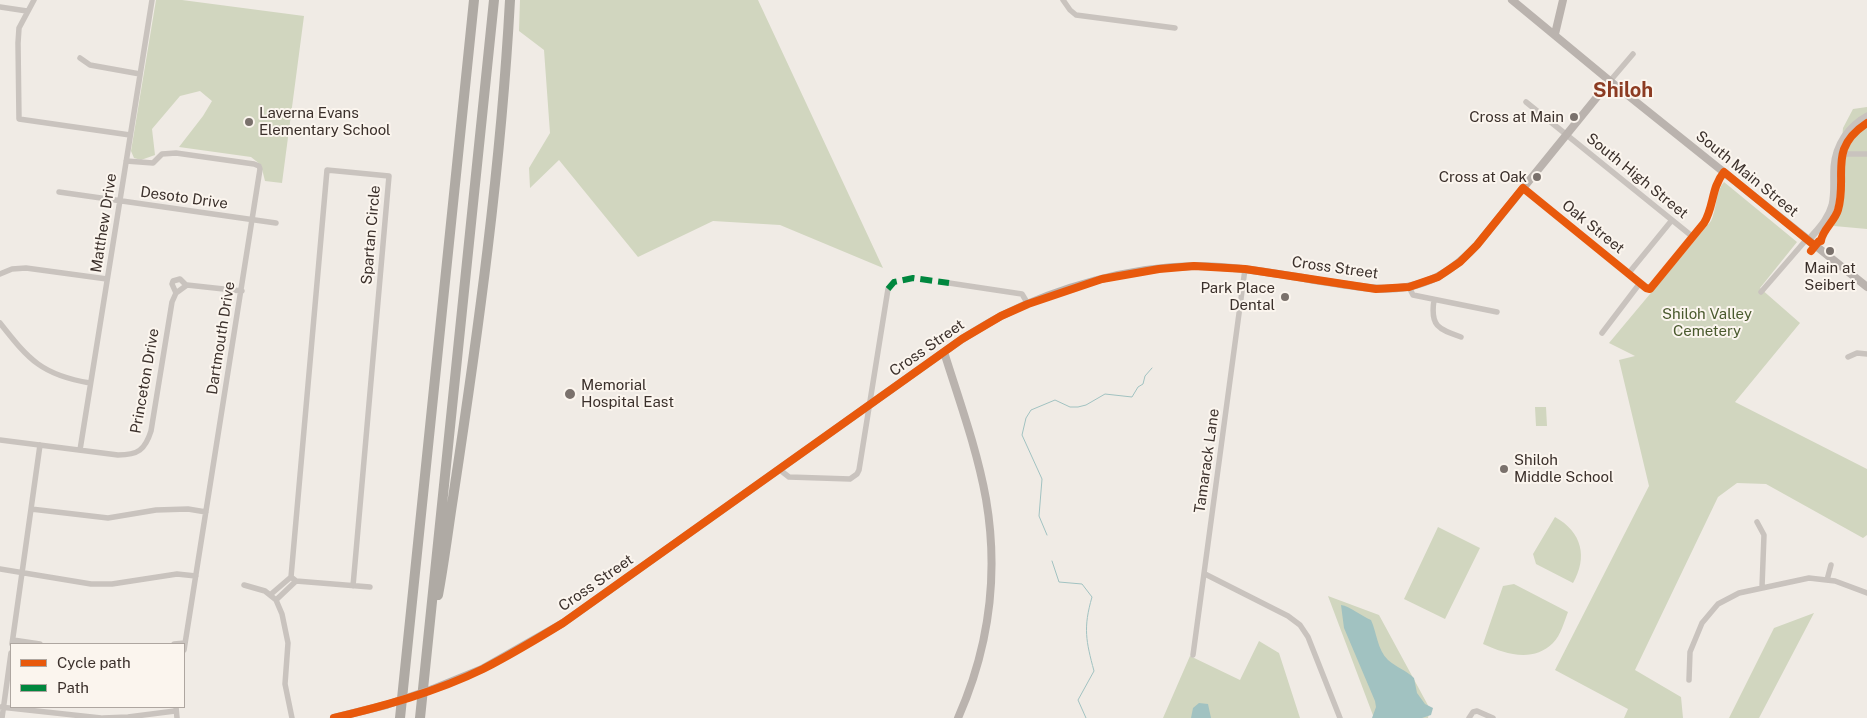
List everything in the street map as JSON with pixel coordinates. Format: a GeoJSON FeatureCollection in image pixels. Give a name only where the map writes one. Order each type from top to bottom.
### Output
{"type":"FeatureCollection","features":[{"type":"Feature","properties":{"kind":"highway"},"geometry":{"type":"LineString","coordinates":[[400,718],[474,0]]}},
{"type":"Feature","properties":{"kind":"highway"},"geometry":{"type":"LineString","coordinates":[[420,718],[494,0]]}},
{"type":"Feature","properties":{"kind":"highway"},"geometry":{"type":"LineString","coordinates":[[427,653],[445,554],[473,365],[498,148],[510,0]]}},
{"type":"Feature","properties":{"kind":"main road","name":"South Main Street"},"geometry":{"type":"LineString","coordinates":[[1512,0],[1867,287]]}},
{"type":"Feature","properties":{"kind":"main road"},"geometry":{"type":"LineString","coordinates":[[1555,34],[1563,0]]}},
{"type":"Feature","properties":{"kind":"main road","name":"Cross Street"},"geometry":{"type":"LineString","coordinates":[[334,718],[386,705],[433,689],[482,669],[563,623],[962,339],[1001,316],[1028,304],[1102,279],[1159,269],[1194,266],[1245,269],[1376,289],[1409,287],[1438,277],[1460,262],[1477,245],[1610,81]]}},
{"type":"Feature","properties":{"kind":"main road"},"geometry":{"type":"LineString","coordinates":[[944,352],[977,460],[986,499],[991,544],[991,577],[984,642],[968,694],[958,718]]}},
{"type":"Feature","properties":{"kind":"street"},"geometry":{"type":"LineString","coordinates":[[34,0],[19,28],[19,119],[130,135]]}},
{"type":"Feature","properties":{"kind":"street","name":"Matthew Drive"},"geometry":{"type":"LineString","coordinates":[[80,450],[152,0]]}},
{"type":"Feature","properties":{"kind":"street"},"geometry":{"type":"LineString","coordinates":[[1063,0],[1076,15],[1175,28]]}},
{"type":"Feature","properties":{"kind":"street"},"geometry":{"type":"LineString","coordinates":[[0,7],[27,11]]}},
{"type":"Feature","properties":{"kind":"street","name":"Cross Street"},"geometry":{"type":"LineString","coordinates":[[1610,81],[1633,54]]}},
{"type":"Feature","properties":{"kind":"street"},"geometry":{"type":"LineString","coordinates":[[80,58],[90,65],[140,74]]}},
{"type":"Feature","properties":{"kind":"street","name":"South High Street"},"geometry":{"type":"LineString","coordinates":[[1526,102],[1693,237]]}},
{"type":"Feature","properties":{"kind":"street"},"geometry":{"type":"LineString","coordinates":[[1761,292],[1826,219],[1832,207],[1834,195],[1836,154],[1846,134],[1854,124],[1867,116]]}},
{"type":"Feature","properties":{"kind":"street","name":"Dartmouth Drive"},"geometry":{"type":"LineString","coordinates":[[126,161],[153,163],[162,154],[176,153],[259,166],[260,174],[185,643]]}},
{"type":"Feature","properties":{"kind":"street"},"geometry":{"type":"LineString","coordinates":[[1836,154],[1867,154]]}},
{"type":"Feature","properties":{"kind":"street","name":"Spartan Circle"},"geometry":{"type":"LineString","coordinates":[[291,577],[327,170],[389,176],[353,586]]}},
{"type":"Feature","properties":{"kind":"street"},"geometry":{"type":"LineString","coordinates":[[1693,237],[1708,217],[1716,185],[1724,172]]}},
{"type":"Feature","properties":{"kind":"street","name":"Oak Street"},"geometry":{"type":"LineString","coordinates":[[1523,188],[1646,288],[1653,287],[1693,237]]}},
{"type":"Feature","properties":{"kind":"street","name":"Desoto Drive"},"geometry":{"type":"LineString","coordinates":[[59,192],[276,223]]}},
{"type":"Feature","properties":{"kind":"street"},"geometry":{"type":"LineString","coordinates":[[1628,274],[1672,220]]}},
{"type":"Feature","properties":{"kind":"street"},"geometry":{"type":"LineString","coordinates":[[0,274],[12,269],[26,268],[107,279]]}},
{"type":"Feature","properties":{"kind":"street","name":"Tamarack Lane"},"geometry":{"type":"LineString","coordinates":[[1193,655],[1245,269]]}},
{"type":"Feature","properties":{"kind":"street","name":"Princeton Drive"},"geometry":{"type":"LineString","coordinates":[[0,440],[118,455],[130,455],[140,450],[148,441],[151,431],[172,302],[176,292],[172,284],[173,281],[180,279],[186,285],[242,291]]}},
{"type":"Feature","properties":{"kind":"street"},"geometry":{"type":"LineString","coordinates":[[949,283],[1022,294],[1028,304]]}},
{"type":"Feature","properties":{"kind":"street"},"geometry":{"type":"LineString","coordinates":[[1602,333],[1640,283]]}},
{"type":"Feature","properties":{"kind":"street"},"geometry":{"type":"LineString","coordinates":[[176,292],[186,285]]}},
{"type":"Feature","properties":{"kind":"street"},"geometry":{"type":"LineString","coordinates":[[1409,287],[1413,295],[1497,312]]}},
{"type":"Feature","properties":{"kind":"street"},"geometry":{"type":"LineString","coordinates":[[780,470],[789,477],[850,479],[859,470],[888,289]]}},
{"type":"Feature","properties":{"kind":"street"},"geometry":{"type":"LineString","coordinates":[[1434,300],[1432,312],[1434,322],[1444,332],[1461,337]]}},
{"type":"Feature","properties":{"kind":"street"},"geometry":{"type":"LineString","coordinates":[[0,323],[19,347],[32,360],[48,371],[68,380],[90,383]]}},
{"type":"Feature","properties":{"kind":"street"},"geometry":{"type":"LineString","coordinates":[[1848,357],[1857,354],[1867,354]]}},
{"type":"Feature","properties":{"kind":"street"},"geometry":{"type":"LineString","coordinates":[[26,643],[13,642],[40,445]]}},
{"type":"Feature","properties":{"kind":"street"},"geometry":{"type":"LineString","coordinates":[[31,509],[108,518],[156,510],[188,509],[206,512]]}},
{"type":"Feature","properties":{"kind":"street"},"geometry":{"type":"LineString","coordinates":[[1757,522],[1764,535],[1762,588]]}},
{"type":"Feature","properties":{"kind":"street"},"geometry":{"type":"LineString","coordinates":[[1827,580],[1831,565]]}},
{"type":"Feature","properties":{"kind":"street"},"geometry":{"type":"LineString","coordinates":[[0,569],[91,584],[112,584],[176,574],[196,576]]}},
{"type":"Feature","properties":{"kind":"street"},"geometry":{"type":"LineString","coordinates":[[1205,574],[1288,616],[1300,625],[1308,638],[1340,718]]}},
{"type":"Feature","properties":{"kind":"street"},"geometry":{"type":"LineString","coordinates":[[270,595],[291,577],[296,581],[370,587]]}},
{"type":"Feature","properties":{"kind":"street"},"geometry":{"type":"LineString","coordinates":[[1689,680],[1690,652],[1702,623],[1718,604],[1727,598],[1739,593],[1809,578],[1827,580],[1867,593]]}},
{"type":"Feature","properties":{"kind":"street"},"geometry":{"type":"LineString","coordinates":[[276,600],[296,581]]}},
{"type":"Feature","properties":{"kind":"street"},"geometry":{"type":"LineString","coordinates":[[244,585],[265,591],[276,600],[282,614],[287,634],[285,684],[292,718]]}},
{"type":"Feature","properties":{"kind":"street"},"geometry":{"type":"LineString","coordinates":[[2,718],[10,659]]}},
{"type":"Feature","properties":{"kind":"street"},"geometry":{"type":"LineString","coordinates":[[2,708],[102,718],[128,717],[175,709],[177,718]]}},
{"type":"Feature","properties":{"kind":"street"},"geometry":{"type":"LineString","coordinates":[[1469,718],[1473,712],[1477,711],[1493,718]]}},
{"type":"Feature","properties":{"kind":"green space"},"geometry":{"type":"Polygon","coordinates":[[[156,0],[182,0],[304,16],[282,183],[265,181],[261,165],[251,157],[179,147],[212,101],[200,91],[180,96],[152,129],[155,155],[141,160],[134,158],[131,151],[156,0]]]}},
{"type":"Feature","properties":{"kind":"green space"},"geometry":{"type":"Polygon","coordinates":[[[520,0],[758,0],[883,268],[780,225],[713,221],[638,257],[559,160],[530,188],[529,168],[550,133],[544,50],[519,31],[520,0]]]}},
{"type":"Feature","properties":{"kind":"green space"},"geometry":{"type":"Polygon","coordinates":[[[1867,107],[1867,229],[1834,226],[1843,128],[1853,109],[1867,107]]]}},
{"type":"Feature","properties":{"kind":"green space","name":"Shiloh Valley Cemetery"},"geometry":{"type":"Polygon","coordinates":[[[1724,182],[1797,242],[1760,288],[1800,323],[1735,402],[1867,469],[1867,535],[1863,538],[1766,484],[1737,483],[1718,497],[1635,670],[1681,697],[1683,718],[1624,718],[1628,709],[1555,670],[1649,486],[1619,360],[1635,356],[1609,343],[1711,221],[1719,191],[1724,182]]]}},
{"type":"Feature","properties":{"kind":"green space"},"geometry":{"type":"Polygon","coordinates":[[[1535,407],[1546,407],[1547,426],[1536,426],[1535,407]]]}},
{"type":"Feature","properties":{"kind":"green space"},"geometry":{"type":"Polygon","coordinates":[[[1555,517],[1571,530],[1580,546],[1580,564],[1573,583],[1536,564],[1533,554],[1555,517]]]}},
{"type":"Feature","properties":{"kind":"green space"},"geometry":{"type":"Polygon","coordinates":[[[1438,527],[1480,548],[1445,619],[1404,599],[1438,527]]]}},
{"type":"Feature","properties":{"kind":"green space"},"geometry":{"type":"Polygon","coordinates":[[[1514,584],[1568,612],[1556,640],[1537,653],[1519,655],[1500,651],[1483,644],[1503,586],[1514,584]]]}},
{"type":"Feature","properties":{"kind":"green space"},"geometry":{"type":"Polygon","coordinates":[[[1328,596],[1379,615],[1430,709],[1428,718],[1374,718],[1328,596]]]}},
{"type":"Feature","properties":{"kind":"green space"},"geometry":{"type":"Polygon","coordinates":[[[1814,613],[1759,718],[1729,718],[1774,628],[1814,613]]]}},
{"type":"Feature","properties":{"kind":"green space"},"geometry":{"type":"Polygon","coordinates":[[[1259,641],[1279,653],[1300,718],[1163,718],[1190,656],[1240,680],[1259,641]]]}},
{"type":"Feature","properties":{"kind":"water"},"geometry":{"type":"Polygon","coordinates":[[[1341,605],[1371,620],[1384,656],[1414,678],[1417,693],[1425,704],[1433,708],[1431,715],[1422,718],[1372,718],[1376,707],[1375,701],[1344,628],[1341,605]]]}},
{"type":"Feature","properties":{"kind":"water"},"geometry":{"type":"Polygon","coordinates":[[[1199,703],[1208,704],[1211,718],[1191,718],[1193,708],[1199,703]]]}},
{"type":"Feature","properties":{"kind":"waterway"},"geometry":{"type":"LineString","coordinates":[[1047,535],[1039,516],[1042,479],[1022,435],[1026,418],[1031,410],[1055,400],[1070,407],[1078,407],[1086,405],[1105,394],[1132,397],[1138,387],[1143,384],[1145,376],[1152,368]]}},
{"type":"Feature","properties":{"kind":"waterway"},"geometry":{"type":"LineString","coordinates":[[1052,561],[1059,582],[1082,584],[1092,597],[1087,617],[1087,634],[1094,671],[1078,700],[1086,718]]}},
{"type":"Feature","properties":{"kind":"marked path"},"geometry":{"type":"LineString","coordinates":[[888,289],[894,282],[913,278],[949,283]]}},
{"type":"Feature","properties":{"kind":"cycle path"},"geometry":{"type":"LineString","coordinates":[[1811,251],[1821,241],[1838,210],[1841,163],[1847,143],[1867,123]]}},
{"type":"Feature","properties":{"kind":"cycle path"},"geometry":{"type":"LineString","coordinates":[[334,718],[428,691],[483,669],[513,653],[563,623],[962,339],[1001,316],[1028,304],[1102,279],[1159,269],[1194,266],[1245,269],[1376,289],[1409,287],[1438,277],[1460,262],[1477,245],[1523,188],[1646,288],[1650,289],[1704,223],[1710,211],[1717,184],[1724,172],[1815,246]]}},
{"type":"Feature","properties":{"kind":"place","name":"Cross at Main"},"geometry":{"type":"Point","coordinates":[1574,117]}},
{"type":"Feature","properties":{"kind":"place","name":"Laverna Evans Elementary School"},"geometry":{"type":"Point","coordinates":[249,122]}},
{"type":"Feature","properties":{"kind":"place","name":"Cross at Oak"},"geometry":{"type":"Point","coordinates":[1537,177]}},
{"type":"Feature","properties":{"kind":"place","name":"Main at Seibert"},"geometry":{"type":"Point","coordinates":[1830,251]}},
{"type":"Feature","properties":{"kind":"place","name":"Park Place Dental"},"geometry":{"type":"Point","coordinates":[1285,297]}},
{"type":"Feature","properties":{"kind":"place","name":"Memorial Hospital East"},"geometry":{"type":"Point","coordinates":[570,394]}},
{"type":"Feature","properties":{"kind":"place","name":"Shiloh Middle School"},"geometry":{"type":"Point","coordinates":[1504,469]}},
{"type":"Feature","properties":{"kind":"district","name":"Shiloh"},"geometry":{"type":"Point","coordinates":[1623,91]}}]}
